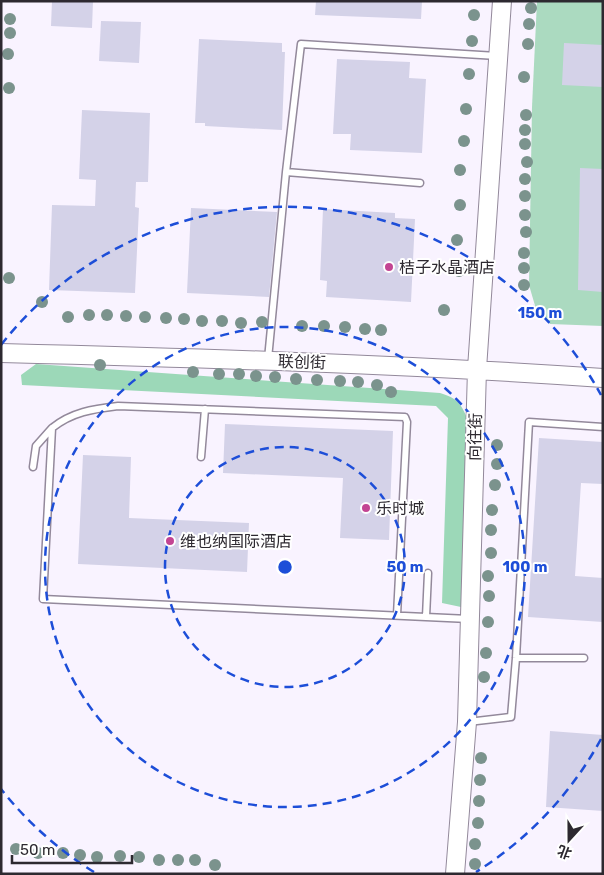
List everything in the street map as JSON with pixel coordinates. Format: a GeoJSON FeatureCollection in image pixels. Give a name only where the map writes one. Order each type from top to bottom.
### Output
{"type":"FeatureCollection","features":[{"type":"Feature","properties":{"kind":"street","name":"向往街"},"geometry":{"type":"LineString","coordinates":[[455,874],[467,722],[477,369],[502,1]]}},
{"type":"Feature","properties":{"kind":"street","name":"联创街"},"geometry":{"type":"LineString","coordinates":[[1,353],[268,360],[477,369],[603,378]]}},
{"type":"Feature","properties":{"kind":"lane"},"geometry":{"type":"LineString","coordinates":[[268,360],[286,172],[301,44],[498,56]]}},
{"type":"Feature","properties":{"kind":"lane"},"geometry":{"type":"LineString","coordinates":[[286,172],[420,183]]}},
{"type":"Feature","properties":{"kind":"lane"},"geometry":{"type":"LineString","coordinates":[[34,467],[36,446],[63,419],[81,411],[118,406],[405,417],[407,422],[397,615]]}},
{"type":"Feature","properties":{"kind":"lane"},"geometry":{"type":"LineString","coordinates":[[201,456],[205,409]]}},
{"type":"Feature","properties":{"kind":"lane"},"geometry":{"type":"LineString","coordinates":[[467,722],[511,717],[529,422],[603,426]]}},
{"type":"Feature","properties":{"kind":"lane"},"geometry":{"type":"LineString","coordinates":[[52,428],[43,599],[470,619]]}},
{"type":"Feature","properties":{"kind":"lane"},"geometry":{"type":"LineString","coordinates":[[426,617],[428,573]]}},
{"type":"Feature","properties":{"kind":"lane"},"geometry":{"type":"LineString","coordinates":[[516,658],[584,658]]}},
{"type":"Feature","properties":{"kind":"green space"},"geometry":{"type":"Polygon","coordinates":[[[537,1],[603,1],[603,326],[550,324],[536,309],[529,285],[532,107],[537,1]]]}},
{"type":"Feature","properties":{"kind":"green space"},"geometry":{"type":"Polygon","coordinates":[[[36,364],[440,393],[451,397],[461,406],[468,421],[461,607],[442,603],[448,418],[436,406],[22,385],[21,375],[36,364]]]}},
{"type":"Feature","properties":{"kind":"building"},"geometry":{"type":"Polygon","coordinates":[[[52,1],[93,1],[92,28],[51,26],[52,1]]]}},
{"type":"Feature","properties":{"kind":"building"},"geometry":{"type":"Polygon","coordinates":[[[316,1],[422,1],[421,19],[315,15],[316,1]]]}},
{"type":"Feature","properties":{"kind":"building"},"geometry":{"type":"Polygon","coordinates":[[[101,21],[141,22],[139,63],[99,61],[101,21]]]}},
{"type":"Feature","properties":{"kind":"building"},"geometry":{"type":"Polygon","coordinates":[[[199,39],[282,43],[282,52],[285,52],[282,130],[205,126],[205,123],[195,123],[199,39]]]}},
{"type":"Feature","properties":{"kind":"building"},"geometry":{"type":"Polygon","coordinates":[[[564,43],[603,45],[603,87],[562,85],[564,43]]]}},
{"type":"Feature","properties":{"kind":"building"},"geometry":{"type":"Polygon","coordinates":[[[337,59],[410,62],[409,78],[426,79],[422,153],[350,150],[351,134],[333,134],[337,59]]]}},
{"type":"Feature","properties":{"kind":"building"},"geometry":{"type":"Polygon","coordinates":[[[82,110],[150,113],[148,182],[136,182],[135,207],[139,208],[135,293],[49,290],[52,205],[95,206],[96,180],[79,179],[82,110]]]}},
{"type":"Feature","properties":{"kind":"building"},"geometry":{"type":"Polygon","coordinates":[[[580,168],[603,169],[603,292],[578,290],[580,168]]]}},
{"type":"Feature","properties":{"kind":"building"},"geometry":{"type":"Polygon","coordinates":[[[191,208],[277,212],[269,297],[187,293],[191,208]]]}},
{"type":"Feature","properties":{"kind":"building"},"geometry":{"type":"Polygon","coordinates":[[[323,209],[395,213],[395,218],[415,219],[411,302],[326,297],[327,281],[320,280],[323,209]]]}},
{"type":"Feature","properties":{"kind":"building","name":"乐时城"},"geometry":{"type":"Polygon","coordinates":[[[225,424],[393,431],[389,540],[340,538],[343,478],[223,473],[225,424]]]}},
{"type":"Feature","properties":{"kind":"building"},"geometry":{"type":"Polygon","coordinates":[[[539,438],[603,442],[603,484],[581,483],[575,576],[603,578],[603,622],[528,617],[539,438]]]}},
{"type":"Feature","properties":{"kind":"building"},"geometry":{"type":"Polygon","coordinates":[[[83,455],[131,457],[129,518],[249,523],[247,572],[78,564],[83,455]]]}},
{"type":"Feature","properties":{"kind":"building"},"geometry":{"type":"Polygon","coordinates":[[[550,731],[603,735],[603,811],[546,807],[550,731]]]}},
{"type":"Feature","properties":{"kind":"place","name":"桔子水晶酒店"},"geometry":{"type":"Point","coordinates":[389,267]}},
{"type":"Feature","properties":{"kind":"place","name":"乐时城"},"geometry":{"type":"Point","coordinates":[366,508]}},
{"type":"Feature","properties":{"kind":"place","name":"维也纳国际酒店"},"geometry":{"type":"Point","coordinates":[170,541]}}]}
